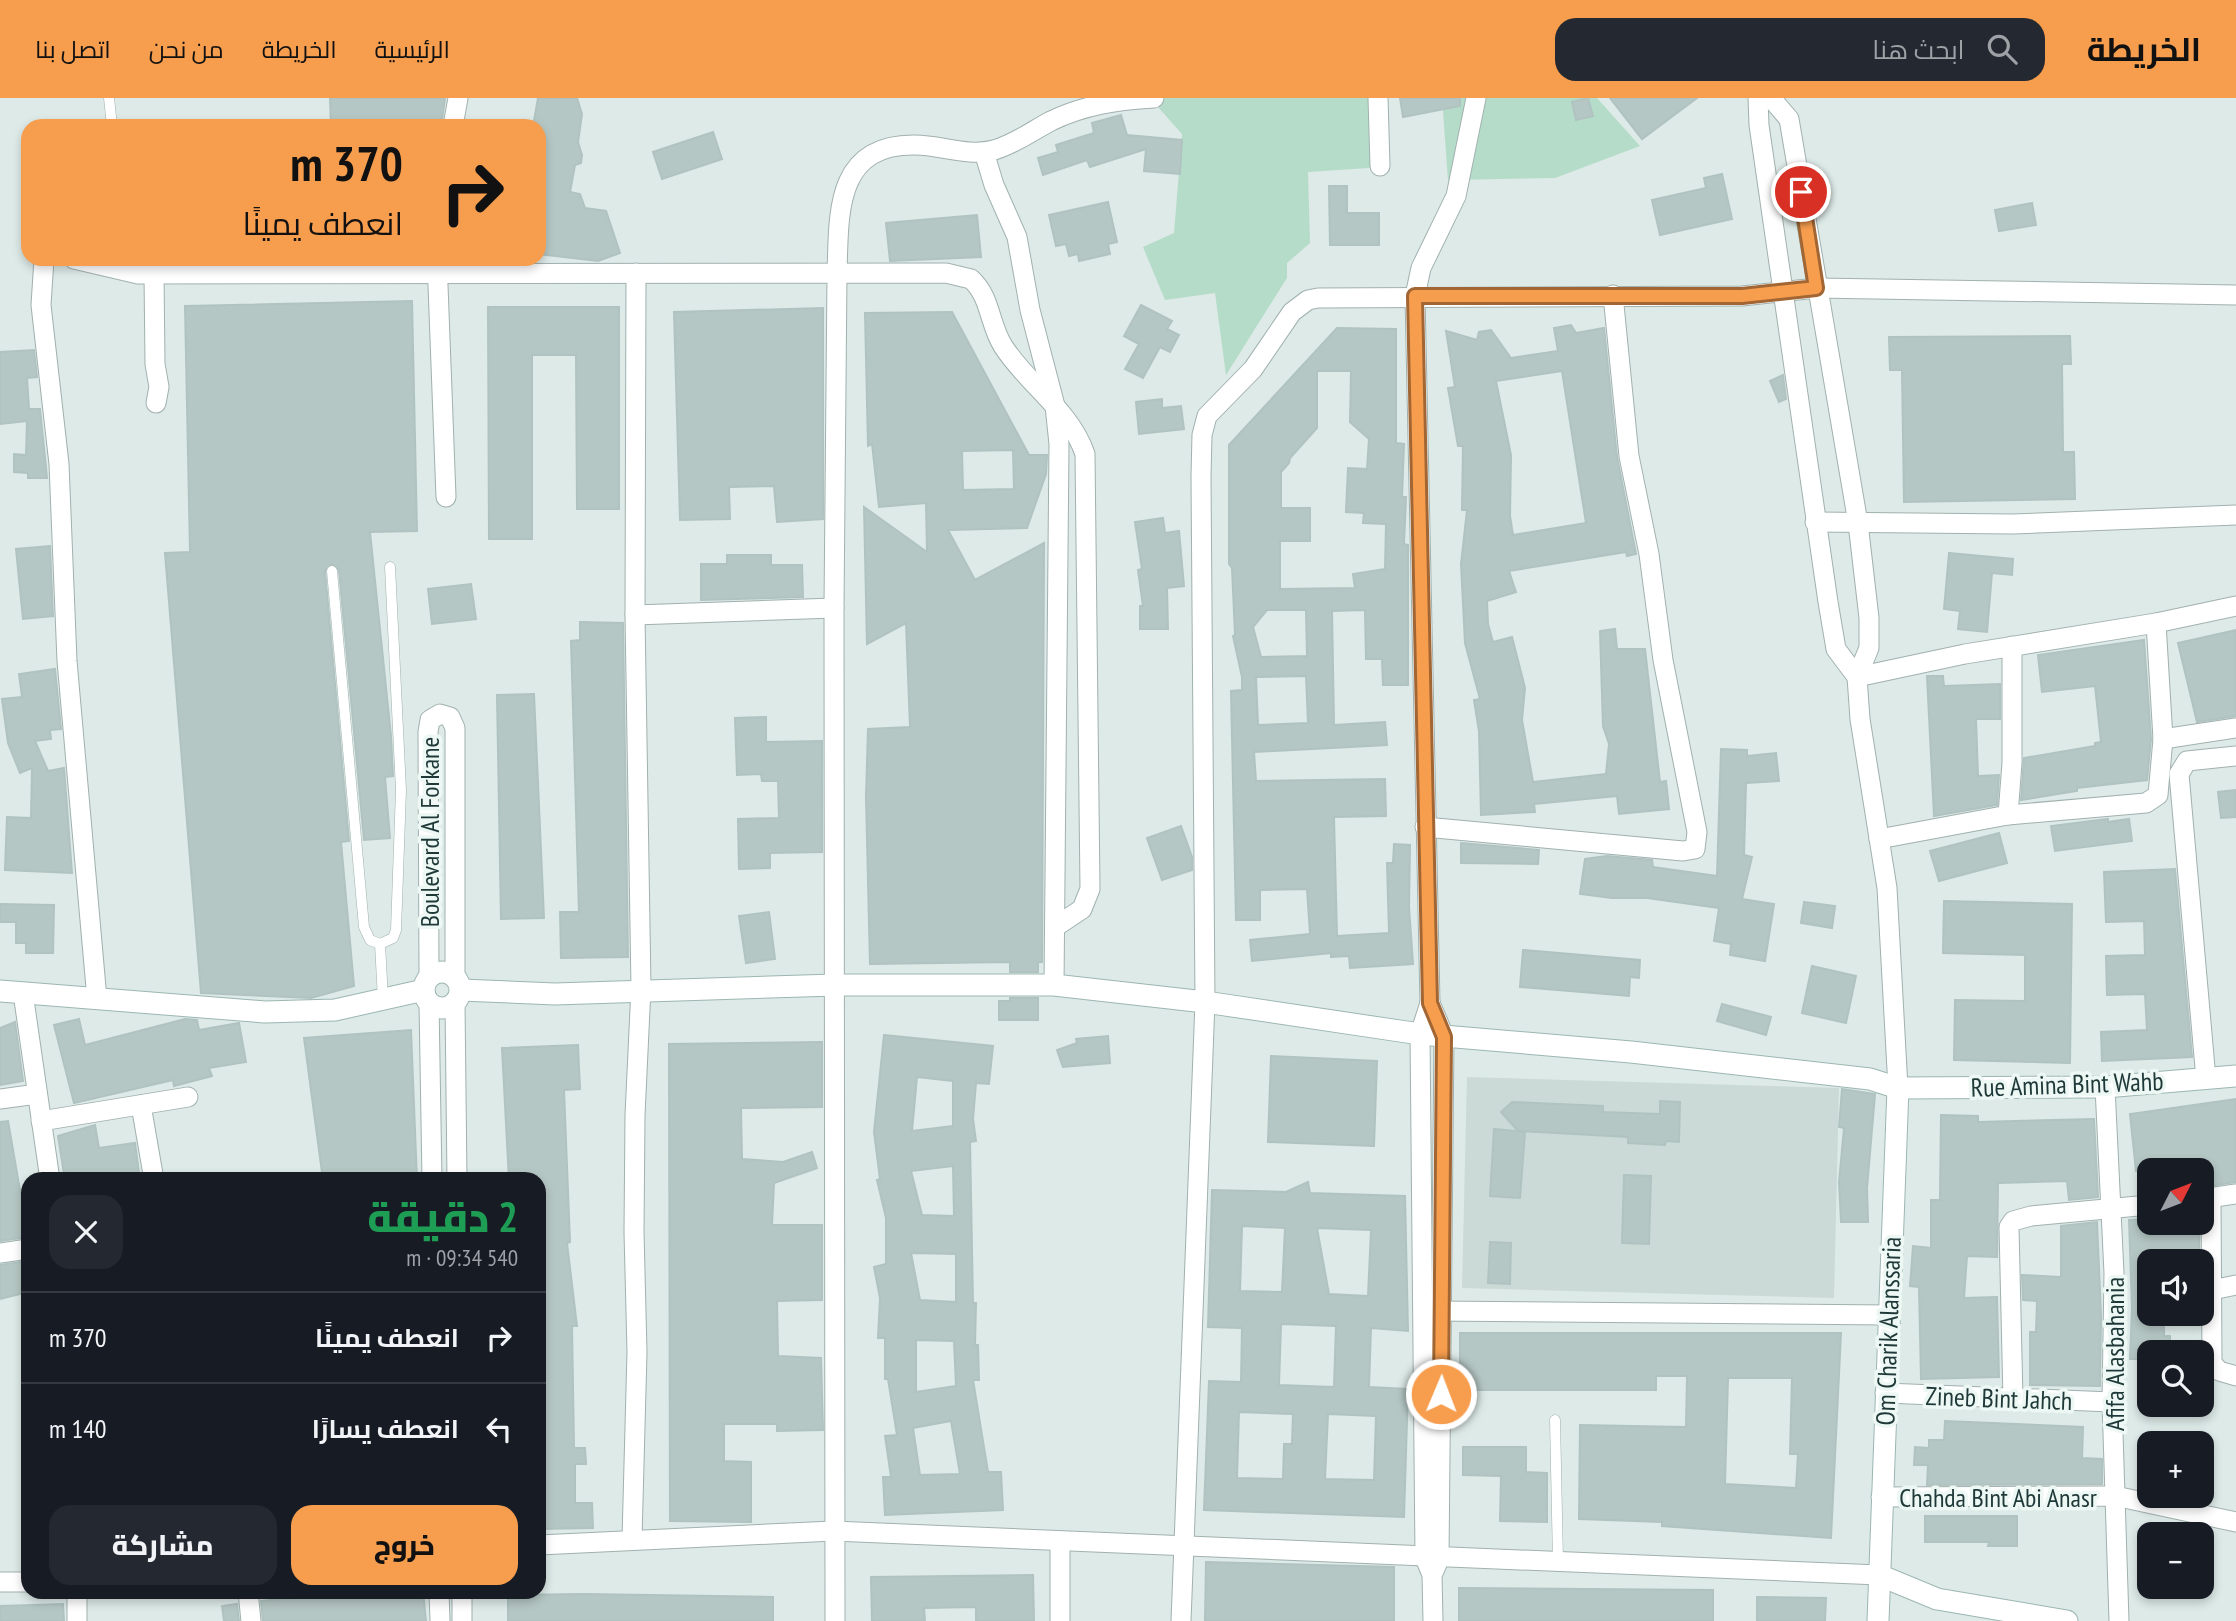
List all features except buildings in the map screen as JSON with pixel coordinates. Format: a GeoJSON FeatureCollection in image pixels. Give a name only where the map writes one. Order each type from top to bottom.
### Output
{"type":"FeatureCollection","features":[{"type":"Feature","properties":{"kind":"street"},"geometry":{"type":"LineString","coordinates":[[454,119],[458,98]]}},
{"type":"Feature","properties":{"kind":"street"},"geometry":{"type":"LineString","coordinates":[[835,1621],[834,608],[837,274],[839,219],[846,182],[855,166],[874,155],[915,145],[984,152],[1022,139],[1074,110],[1112,101],[1154,98]]}},
{"type":"Feature","properties":{"kind":"street"},"geometry":{"type":"LineString","coordinates":[[1378,98],[1380,166]]}},
{"type":"Feature","properties":{"kind":"street"},"geometry":{"type":"LineString","coordinates":[[1433,1621],[1421,1311],[1420,1034],[1430,1003],[1415,296],[1421,268],[1456,196],[1476,98]]}},
{"type":"Feature","properties":{"kind":"street"},"geometry":{"type":"LineString","coordinates":[[1758,98],[1759,125],[1815,522],[1836,649],[1857,677]]}},
{"type":"Feature","properties":{"kind":"street"},"geometry":{"type":"LineString","coordinates":[[1771,98],[1789,119],[1858,523],[1869,618],[1869,648],[1857,677],[1860,719],[1886,888],[1898,1088]]}},
{"type":"Feature","properties":{"kind":"street"},"geometry":{"type":"LineString","coordinates":[[984,152],[994,185],[1017,237],[1030,310],[1055,406],[1059,443],[1054,985]]}},
{"type":"Feature","properties":{"kind":"street"},"geometry":{"type":"LineString","coordinates":[[44,266],[41,305],[59,464],[67,661],[97,999]]}},
{"type":"Feature","properties":{"kind":"street"},"geometry":{"type":"LineString","coordinates":[[126,266],[154,274],[437,267],[636,273],[946,273],[971,279],[986,299],[1002,345],[1055,406],[1081,442],[1087,466],[1090,888],[1082,909],[1055,928]]}},
{"type":"Feature","properties":{"kind":"street"},"geometry":{"type":"LineString","coordinates":[[437,267],[446,497]]}},
{"type":"Feature","properties":{"kind":"street"},"geometry":{"type":"LineString","coordinates":[[632,1539],[637,1352],[635,1115],[641,988],[635,615],[636,273]]}},
{"type":"Feature","properties":{"kind":"street"},"geometry":{"type":"LineString","coordinates":[[154,274],[155,364],[159,387],[156,402]]}},
{"type":"Feature","properties":{"kind":"street"},"geometry":{"type":"LineString","coordinates":[[1181,1621],[1205,1002],[1201,476],[1204,425],[1210,411],[1253,369],[1292,312],[1308,300],[1415,296],[1784,293],[1816,288],[2236,295]]}},
{"type":"Feature","properties":{"kind":"street"},"geometry":{"type":"LineString","coordinates":[[1425,827],[1683,851],[1695,849],[1697,832],[1663,660],[1649,554],[1629,456],[1613,295]]}},
{"type":"Feature","properties":{"kind":"street"},"geometry":{"type":"LineString","coordinates":[[1815,522],[2013,524],[2236,516]]}},
{"type":"Feature","properties":{"kind":"street"},"geometry":{"type":"LineString","coordinates":[[1857,677],[2012,646],[2236,607]]}},
{"type":"Feature","properties":{"kind":"street"},"geometry":{"type":"LineString","coordinates":[[635,615],[834,608]]}},
{"type":"Feature","properties":{"kind":"street"},"geometry":{"type":"LineString","coordinates":[[1879,839],[2008,815],[2150,802],[2161,790],[2163,739],[2156,622]]}},
{"type":"Feature","properties":{"kind":"street"},"geometry":{"type":"LineString","coordinates":[[2008,815],[2012,764],[2012,646]]}},
{"type":"Feature","properties":{"kind":"street","name":"Boulevard Al Forkane"},"geometry":{"type":"LineString","coordinates":[[432,1172],[427,990],[428,732],[430,720],[440,714],[450,717],[455,728],[457,1172]]}},
{"type":"Feature","properties":{"kind":"street"},"geometry":{"type":"LineString","coordinates":[[2163,739],[2236,728]]}},
{"type":"Feature","properties":{"kind":"street"},"geometry":{"type":"LineString","coordinates":[[2206,1079],[2179,774],[2187,761],[2236,757]]}},
{"type":"Feature","properties":{"kind":"street"},"geometry":{"type":"LineString","coordinates":[[0,991],[308,1012],[335,1010],[427,990],[442,972],[457,990],[442,1009],[427,990]]}},
{"type":"Feature","properties":{"kind":"street","name":"Rue Amina Bint Wahb"},"geometry":{"type":"LineString","coordinates":[[457,990],[555,993],[641,988],[1054,985],[1205,1002],[1444,1037],[1631,1052],[1870,1079],[1898,1088],[2105,1087],[2236,1076]]}},
{"type":"Feature","properties":{"kind":"street"},"geometry":{"type":"LineString","coordinates":[[23,993],[49,1172]]}},
{"type":"Feature","properties":{"kind":"street"},"geometry":{"type":"LineString","coordinates":[[1430,1003],[1444,1037],[1442,1311],[1432,1564]]}},
{"type":"Feature","properties":{"kind":"street","name":"Afifa Alasbahania"},"geometry":{"type":"LineString","coordinates":[[2105,1087],[2114,1273],[2112,1402],[2119,1621]]}},
{"type":"Feature","properties":{"kind":"street","name":"Om Charik Alanssaria"},"geometry":{"type":"LineString","coordinates":[[1878,1621],[1898,1088]]}},
{"type":"Feature","properties":{"kind":"street"},"geometry":{"type":"LineString","coordinates":[[0,1099],[37,1094]]}},
{"type":"Feature","properties":{"kind":"street"},"geometry":{"type":"LineString","coordinates":[[41,1121],[188,1097]]}},
{"type":"Feature","properties":{"kind":"street"},"geometry":{"type":"LineString","coordinates":[[141,1105],[153,1172]]}},
{"type":"Feature","properties":{"kind":"street"},"geometry":{"type":"LineString","coordinates":[[2214,1197],[2236,1194]]}},
{"type":"Feature","properties":{"kind":"street"},"geometry":{"type":"LineString","coordinates":[[2013,1401],[2007,1233],[2013,1221],[2031,1216],[2137,1206]]}},
{"type":"Feature","properties":{"kind":"street"},"geometry":{"type":"LineString","coordinates":[[0,1253],[21,1250]]}},
{"type":"Feature","properties":{"kind":"street"},"geometry":{"type":"LineString","coordinates":[[2214,1290],[2236,1285]]}},
{"type":"Feature","properties":{"kind":"street"},"geometry":{"type":"LineString","coordinates":[[1421,1311],[1889,1315]]}},
{"type":"Feature","properties":{"kind":"street"},"geometry":{"type":"LineString","coordinates":[[2212,1326],[2212,1363],[2236,1376]]}},
{"type":"Feature","properties":{"kind":"street","name":"Zineb Bint Jahch"},"geometry":{"type":"LineString","coordinates":[[1885,1393],[2013,1401],[2112,1402]]}},
{"type":"Feature","properties":{"kind":"street","name":"Chahda Bint Abi Anasr"},"geometry":{"type":"LineString","coordinates":[[1881,1497],[2115,1496],[2236,1522]]}},
{"type":"Feature","properties":{"kind":"street"},"geometry":{"type":"LineString","coordinates":[[546,1545],[834,1531],[1185,1545],[1432,1564],[1558,1561],[1879,1575],[1937,1599],[2067,1621]]}},
{"type":"Feature","properties":{"kind":"street"},"geometry":{"type":"LineString","coordinates":[[1060,1541],[1060,1621]]}},
{"type":"Feature","properties":{"kind":"street"},"geometry":{"type":"LineString","coordinates":[[0,1582],[21,1582]]}},
{"type":"Feature","properties":{"kind":"street"},"geometry":{"type":"LineString","coordinates":[[77,1599],[77,1621]]}},
{"type":"Feature","properties":{"kind":"street"},"geometry":{"type":"LineString","coordinates":[[249,1599],[251,1621]]}},
{"type":"Feature","properties":{"kind":"street"},"geometry":{"type":"LineString","coordinates":[[439,1599],[439,1621]]}},
{"type":"Feature","properties":{"kind":"street"},"geometry":{"type":"LineString","coordinates":[[462,1599],[462,1621]]}},
{"type":"Feature","properties":{"kind":"lane"},"geometry":{"type":"LineString","coordinates":[[109,98],[111,119]]}},
{"type":"Feature","properties":{"kind":"lane"},"geometry":{"type":"LineString","coordinates":[[332,571],[364,927],[370,940],[380,944],[393,938],[396,930],[401,790],[390,567]]}},
{"type":"Feature","properties":{"kind":"lane"},"geometry":{"type":"LineString","coordinates":[[380,944],[383,999]]}},
{"type":"Feature","properties":{"kind":"lane"},"geometry":{"type":"LineString","coordinates":[[1555,1420],[1558,1561]]}},
{"type":"Feature","properties":{"kind":"shaded area"},"geometry":{"type":"Polygon","coordinates":[[[1467,1077],[1839,1088],[1834,1298],[1462,1288],[1467,1077]]]}},
{"type":"Feature","properties":{"kind":"green space"},"geometry":{"type":"Polygon","coordinates":[[[1150,98],[1382,98],[1383,167],[1308,172],[1310,243],[1287,263],[1287,278],[1226,375],[1215,293],[1165,300],[1143,247],[1174,233],[1182,134],[1150,98]]]}},
{"type":"Feature","properties":{"kind":"green space"},"geometry":{"type":"Polygon","coordinates":[[[1442,98],[1597,98],[1640,146],[1555,178],[1448,180],[1442,98]]]}},
{"type":"Feature","properties":{"kind":"route"},"geometry":{"type":"LineString","coordinates":[[1441,1394],[1444,1037],[1430,1003],[1415,296],[1742,296],[1771,295],[1816,288],[1801,192]]}}]}
